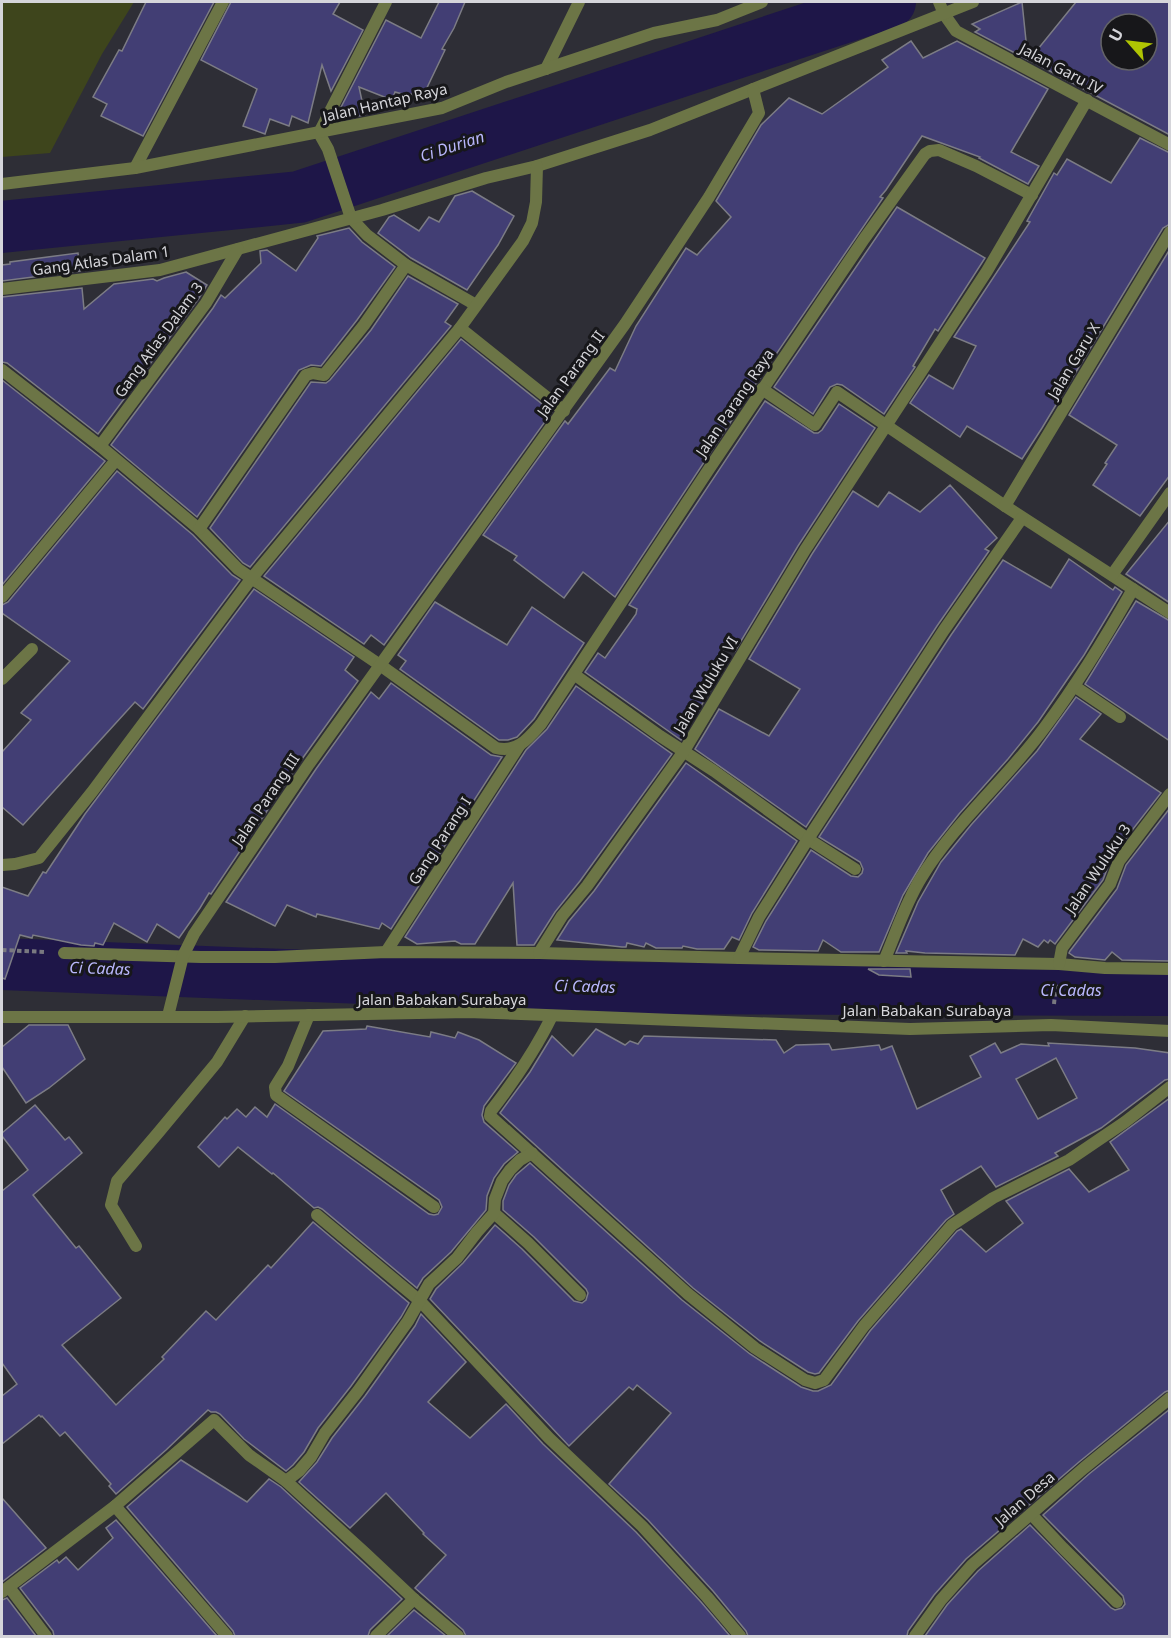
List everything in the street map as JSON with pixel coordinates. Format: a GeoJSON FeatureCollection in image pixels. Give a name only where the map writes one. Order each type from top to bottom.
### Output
{"type":"FeatureCollection","features":[{"type":"Feature","properties":{"kind":"street"},"geometry":{"type":"LineString","coordinates":[[135,168],[224,2]]}},
{"type":"Feature","properties":{"kind":"street"},"geometry":{"type":"LineString","coordinates":[[386,2],[319,133],[328,149],[351,218],[368,235],[406,265],[476,305]]}},
{"type":"Feature","properties":{"kind":"street"},"geometry":{"type":"LineString","coordinates":[[546,69],[579,2]]}},
{"type":"Feature","properties":{"kind":"street","name":"Jalan Hantap Raya"},"geometry":{"type":"LineString","coordinates":[[2,183],[135,168],[442,108],[506,82],[654,33],[717,20],[762,2]]}},
{"type":"Feature","properties":{"kind":"street"},"geometry":{"type":"LineString","coordinates":[[939,2],[944,14]]}},
{"type":"Feature","properties":{"kind":"street","name":"Gang Atlas Dalam 1"},"geometry":{"type":"LineString","coordinates":[[2,289],[160,270],[351,218],[486,178],[537,166],[651,130],[973,2]]}},
{"type":"Feature","properties":{"kind":"street","name":"Jalan Garu IV"},"geometry":{"type":"LineString","coordinates":[[944,14],[956,31],[1170,145]]}},
{"type":"Feature","properties":{"kind":"street","name":"Jalan Parang II"},"geometry":{"type":"LineString","coordinates":[[380,665],[564,411],[632,314],[709,197],[759,113],[753,89]]}},
{"type":"Feature","properties":{"kind":"street","name":"Jalan Wuluku VI"},"geometry":{"type":"LineString","coordinates":[[539,953],[562,916],[587,886],[684,752],[805,550],[987,271],[1087,100]]}},
{"type":"Feature","properties":{"kind":"street","name":"Jalan Parang Raya"},"geometry":{"type":"LineString","coordinates":[[519,746],[541,724],[575,675],[762,389],[921,159],[930,151],[939,150],[1032,195]]}},
{"type":"Feature","properties":{"kind":"street"},"geometry":{"type":"LineString","coordinates":[[2,865],[39,858],[92,792],[251,579],[460,328],[523,241],[532,223],[536,202],[537,166]]}},
{"type":"Feature","properties":{"kind":"street","name":"Jalan Garu X"},"geometry":{"type":"LineString","coordinates":[[1005,506],[1170,232]]}},
{"type":"Feature","properties":{"kind":"street","name":"Gang Atlas Dalam 3"},"geometry":{"type":"LineString","coordinates":[[100,446],[206,303],[238,249]]}},
{"type":"Feature","properties":{"kind":"street"},"geometry":{"type":"LineString","coordinates":[[199,529],[306,375],[313,373],[324,375],[364,325],[406,265]]}},
{"type":"Feature","properties":{"kind":"street"},"geometry":{"type":"LineString","coordinates":[[460,328],[564,411]]}},
{"type":"Feature","properties":{"kind":"street"},"geometry":{"type":"LineString","coordinates":[[2,370],[100,446],[199,529],[238,569],[251,579],[380,665],[496,748],[504,750],[519,746]]}},
{"type":"Feature","properties":{"kind":"street"},"geometry":{"type":"LineString","coordinates":[[762,389],[815,426],[837,392],[1022,518],[1170,613]]}},
{"type":"Feature","properties":{"kind":"street"},"geometry":{"type":"LineString","coordinates":[[2,597],[116,460]]}},
{"type":"Feature","properties":{"kind":"street"},"geometry":{"type":"LineString","coordinates":[[1112,575],[1170,493]]}},
{"type":"Feature","properties":{"kind":"street"},"geometry":{"type":"LineString","coordinates":[[739,958],[759,917],[808,839],[944,630],[1022,518]]}},
{"type":"Feature","properties":{"kind":"street"},"geometry":{"type":"LineString","coordinates":[[884,961],[907,904],[927,870],[944,846],[1045,729],[1104,640],[1133,590]]}},
{"type":"Feature","properties":{"kind":"street"},"geometry":{"type":"LineString","coordinates":[[2,679],[32,649]]}},
{"type":"Feature","properties":{"kind":"street","name":"Jalan Parang III"},"geometry":{"type":"LineString","coordinates":[[168,1016],[182,961],[200,924],[309,764],[380,665]]}},
{"type":"Feature","properties":{"kind":"street"},"geometry":{"type":"LineString","coordinates":[[575,675],[808,839],[855,869]]}},
{"type":"Feature","properties":{"kind":"street"},"geometry":{"type":"LineString","coordinates":[[1074,686],[1120,717]]}},
{"type":"Feature","properties":{"kind":"street","name":"Gang Parang I"},"geometry":{"type":"LineString","coordinates":[[386,952],[519,746]]}},
{"type":"Feature","properties":{"kind":"street","name":"Jalan Wuluku 3"},"geometry":{"type":"LineString","coordinates":[[1059,964],[1062,948],[1110,884],[1119,861],[1170,794]]}},
{"type":"Feature","properties":{"kind":"street"},"geometry":{"type":"LineString","coordinates":[[64,952],[182,961],[386,952],[539,953],[1059,964],[1106,968],[1170,969]]}},
{"type":"Feature","properties":{"kind":"street","name":"Jalan Babakan Surabaya"},"geometry":{"type":"LineString","coordinates":[[2,1017],[468,1012],[910,1029],[1051,1025],[1170,1031]]}},
{"type":"Feature","properties":{"kind":"street"},"geometry":{"type":"LineString","coordinates":[[309,1015],[288,1066],[275,1087],[276,1095],[434,1207]]}},
{"type":"Feature","properties":{"kind":"street"},"geometry":{"type":"LineString","coordinates":[[136,1246],[111,1205],[117,1181],[217,1062],[245,1016]]}},
{"type":"Feature","properties":{"kind":"street"},"geometry":{"type":"LineString","coordinates":[[552,1016],[536,1047],[490,1116],[688,1294],[755,1348],[805,1380],[815,1383],[824,1380],[857,1334],[952,1225],[993,1198],[1070,1160],[1170,1087]]}},
{"type":"Feature","properties":{"kind":"street"},"geometry":{"type":"LineString","coordinates":[[286,1481],[311,1457],[325,1433],[408,1321],[429,1284],[457,1258],[494,1213],[495,1199],[502,1181],[510,1170],[532,1153]]}},
{"type":"Feature","properties":{"kind":"street"},"geometry":{"type":"LineString","coordinates":[[494,1213],[580,1295]]}},
{"type":"Feature","properties":{"kind":"street"},"geometry":{"type":"LineString","coordinates":[[317,1215],[420,1301],[549,1438],[642,1526],[740,1636]]}},
{"type":"Feature","properties":{"kind":"street","name":"Jalan Desa"},"geometry":{"type":"LineString","coordinates":[[915,1636],[941,1600],[972,1565],[1084,1468],[1170,1398]]}},
{"type":"Feature","properties":{"kind":"street"},"geometry":{"type":"LineString","coordinates":[[46,1636],[5,1590],[115,1506],[214,1420],[249,1455],[286,1481],[414,1599],[458,1636]]}},
{"type":"Feature","properties":{"kind":"street"},"geometry":{"type":"LineString","coordinates":[[115,1506],[227,1636]]}},
{"type":"Feature","properties":{"kind":"street"},"geometry":{"type":"LineString","coordinates":[[1031,1514],[1117,1602]]}},
{"type":"Feature","properties":{"kind":"street"},"geometry":{"type":"LineString","coordinates":[[376,1636],[414,1599]]}},
{"type":"Feature","properties":{"kind":"path"},"geometry":{"type":"LineString","coordinates":[[2,950],[64,952]]}},
{"type":"Feature","properties":{"kind":"green space"},"geometry":{"type":"Polygon","coordinates":[[[2,2],[134,2],[102,54],[50,153],[2,157],[2,2]]]}},
{"type":"Feature","properties":{"kind":"building"},"geometry":{"type":"Polygon","coordinates":[[[146,2],[214,2],[143,136],[101,116],[107,104],[93,97],[119,50],[122,51],[146,2]]]}},
{"type":"Feature","properties":{"kind":"building"},"geometry":{"type":"Polygon","coordinates":[[[231,2],[340,2],[333,14],[363,30],[331,91],[322,65],[308,123],[292,116],[289,126],[270,119],[265,134],[243,126],[257,89],[201,60],[231,2]]]}},
{"type":"Feature","properties":{"kind":"building"},"geometry":{"type":"Polygon","coordinates":[[[439,2],[465,2],[422,98],[395,92],[392,100],[359,87],[365,115],[341,119],[338,113],[386,20],[421,38],[439,2]]]}},
{"type":"Feature","properties":{"kind":"building"},"geometry":{"type":"Polygon","coordinates":[[[1022,2],[1028,60],[975,32],[980,29],[972,24],[1022,2]]]}},
{"type":"Feature","properties":{"kind":"building"},"geometry":{"type":"Polygon","coordinates":[[[1076,2],[1170,2],[1170,135],[1029,60],[1076,2]]]}},
{"type":"Feature","properties":{"kind":"building"},"geometry":{"type":"Polygon","coordinates":[[[911,41],[923,58],[957,41],[1048,89],[1011,152],[1039,166],[1028,184],[980,157],[922,136],[880,197],[883,198],[755,385],[615,597],[583,572],[564,598],[514,560],[517,556],[483,535],[565,421],[568,424],[610,368],[615,371],[636,326],[686,248],[697,255],[731,217],[716,201],[761,125],[789,98],[822,114],[888,67],[882,60],[911,41]]]}},
{"type":"Feature","properties":{"kind":"building"},"geometry":{"type":"Polygon","coordinates":[[[1140,138],[1170,153],[1170,224],[1163,228],[1022,459],[967,426],[960,437],[910,403],[929,375],[953,389],[976,346],[954,337],[1030,222],[1027,221],[1054,173],[1057,175],[1067,159],[1111,183],[1140,138]]]}},
{"type":"Feature","properties":{"kind":"building"},"geometry":{"type":"Polygon","coordinates":[[[472,191],[514,216],[498,245],[467,290],[411,258],[378,233],[389,217],[394,215],[419,231],[429,217],[439,222],[455,196],[472,191]]]}},
{"type":"Feature","properties":{"kind":"building"},"geometry":{"type":"Polygon","coordinates":[[[897,207],[985,258],[938,331],[935,329],[913,366],[915,367],[884,414],[842,385],[837,384],[830,387],[813,414],[774,387],[897,207]]]}},
{"type":"Feature","properties":{"kind":"building"},"geometry":{"type":"Polygon","coordinates":[[[349,228],[362,242],[395,267],[321,366],[311,365],[299,370],[197,517],[111,445],[221,295],[225,298],[261,263],[260,251],[267,250],[296,271],[318,238],[317,236],[349,228]]]}},
{"type":"Feature","properties":{"kind":"building"},"geometry":{"type":"Polygon","coordinates":[[[1170,249],[1170,475],[1140,516],[1093,485],[1117,445],[1069,415],[1170,249]]]}},
{"type":"Feature","properties":{"kind":"building"},"geometry":{"type":"Polygon","coordinates":[[[78,253],[80,271],[2,281],[2,265],[10,264],[10,262],[78,253]]]}},
{"type":"Feature","properties":{"kind":"building"},"geometry":{"type":"Polygon","coordinates":[[[186,272],[207,285],[98,434],[7,363],[2,362],[2,297],[82,288],[84,309],[114,284],[153,279],[157,281],[186,272]]]}},
{"type":"Feature","properties":{"kind":"building"},"geometry":{"type":"Polygon","coordinates":[[[408,276],[458,304],[445,322],[451,326],[250,567],[243,563],[210,528],[311,382],[326,383],[330,380],[371,330],[408,276]]]}},
{"type":"Feature","properties":{"kind":"building"},"geometry":{"type":"Polygon","coordinates":[[[461,339],[552,412],[384,645],[371,635],[364,644],[264,576],[461,339]]]}},
{"type":"Feature","properties":{"kind":"building"},"geometry":{"type":"Polygon","coordinates":[[[2,380],[105,461],[2,585],[2,380]]]}},
{"type":"Feature","properties":{"kind":"building"},"geometry":{"type":"Polygon","coordinates":[[[765,401],[814,433],[822,430],[839,404],[875,428],[798,546],[735,651],[726,646],[699,697],[704,701],[681,740],[585,672],[598,653],[605,658],[636,614],[637,609],[629,605],[765,401]]]}},
{"type":"Feature","properties":{"kind":"building"},"geometry":{"type":"Polygon","coordinates":[[[117,471],[193,535],[232,575],[240,580],[143,709],[135,702],[23,825],[2,807],[2,752],[31,720],[21,713],[70,661],[2,613],[2,605],[8,602],[117,471]]]}},
{"type":"Feature","properties":{"kind":"building"},"geometry":{"type":"Polygon","coordinates":[[[950,485],[997,538],[985,549],[989,551],[937,626],[806,827],[695,749],[719,709],[769,736],[800,689],[749,659],[853,491],[878,507],[889,492],[920,512],[950,485]]]}},
{"type":"Feature","properties":{"kind":"building"},"geometry":{"type":"Polygon","coordinates":[[[1170,520],[1170,603],[1126,574],[1170,520]]]}},
{"type":"Feature","properties":{"kind":"building"},"geometry":{"type":"Polygon","coordinates":[[[1069,559],[1113,590],[1115,587],[1122,592],[1084,655],[1038,722],[928,853],[903,895],[879,952],[841,952],[823,940],[818,951],[759,950],[753,947],[766,921],[811,850],[851,876],[858,877],[862,873],[860,862],[819,837],[951,635],[1003,560],[1051,588],[1069,559]]]}},
{"type":"Feature","properties":{"kind":"building"},"geometry":{"type":"Polygon","coordinates":[[[254,589],[354,657],[345,670],[358,681],[179,938],[157,924],[147,942],[114,923],[103,945],[95,943],[94,946],[81,945],[33,935],[32,938],[20,935],[5,979],[2,978],[2,887],[28,896],[85,814],[254,589]]]}},
{"type":"Feature","properties":{"kind":"building"},"geometry":{"type":"Polygon","coordinates":[[[1136,601],[1170,621],[1170,741],[1085,684],[1136,601]]]}},
{"type":"Feature","properties":{"kind":"building"},"geometry":{"type":"Polygon","coordinates":[[[435,602],[507,645],[532,607],[584,643],[534,719],[517,737],[499,740],[400,669],[406,661],[398,655],[435,602]]]}},
{"type":"Feature","properties":{"kind":"building"},"geometry":{"type":"Polygon","coordinates":[[[391,683],[491,755],[502,757],[391,929],[382,923],[379,929],[317,914],[316,917],[287,905],[275,926],[226,902],[371,692],[379,699],[391,683]]]}},
{"type":"Feature","properties":{"kind":"building"},"geometry":{"type":"Polygon","coordinates":[[[576,686],[672,754],[555,912],[534,945],[517,945],[513,883],[475,944],[461,944],[455,941],[417,944],[405,937],[526,750],[547,729],[576,686]]]}},
{"type":"Feature","properties":{"kind":"building"},"geometry":{"type":"Polygon","coordinates":[[[1076,697],[1101,714],[1080,739],[1161,793],[1112,856],[1103,880],[1055,944],[1050,940],[1048,943],[1044,940],[1038,947],[1023,939],[1015,955],[906,951],[907,953],[896,953],[918,902],[941,862],[1037,751],[1076,697]]]}},
{"type":"Feature","properties":{"kind":"building"},"geometry":{"type":"Polygon","coordinates":[[[686,763],[797,841],[752,913],[739,940],[732,937],[724,949],[697,949],[683,946],[682,948],[656,948],[646,943],[644,947],[627,943],[626,947],[622,947],[557,940],[569,921],[594,891],[686,763]]]}},
{"type":"Feature","properties":{"kind":"building"},"geometry":{"type":"Polygon","coordinates":[[[1170,808],[1170,961],[1122,960],[1112,952],[1105,960],[1075,957],[1069,953],[1117,889],[1126,865],[1170,808]]]}},
{"type":"Feature","properties":{"kind":"building"},"geometry":{"type":"Polygon","coordinates":[[[868,969],[910,969],[911,977],[879,975],[868,969]]]}},
{"type":"Feature","properties":{"kind":"building"},"geometry":{"type":"Polygon","coordinates":[[[29,1025],[68,1025],[85,1059],[26,1103],[2,1067],[2,1047],[29,1025]]]}},
{"type":"Feature","properties":{"kind":"building"},"geometry":{"type":"Polygon","coordinates":[[[367,1026],[430,1037],[431,1032],[455,1038],[458,1032],[479,1040],[516,1063],[484,1106],[482,1115],[484,1122],[518,1152],[504,1164],[494,1178],[487,1196],[486,1210],[451,1252],[423,1278],[417,1288],[322,1209],[314,1208],[238,1147],[219,1167],[198,1147],[225,1117],[227,1119],[237,1109],[246,1117],[255,1107],[267,1117],[275,1104],[429,1214],[438,1214],[442,1207],[439,1200],[284,1091],[323,1031],[366,1029],[367,1026]]]}},
{"type":"Feature","properties":{"kind":"building"},"geometry":{"type":"Polygon","coordinates":[[[596,1029],[625,1045],[630,1041],[638,1044],[644,1036],[776,1040],[784,1053],[796,1045],[829,1044],[832,1050],[879,1045],[881,1050],[892,1046],[917,1109],[981,1077],[970,1056],[995,1043],[1001,1053],[1021,1044],[1049,1046],[1048,1043],[1135,1048],[1170,1053],[1170,1079],[1165,1080],[1101,1128],[1055,1153],[1058,1156],[996,1187],[981,1166],[941,1190],[954,1214],[946,1220],[858,1321],[819,1373],[815,1374],[808,1372],[760,1341],[693,1288],[500,1113],[530,1072],[552,1036],[573,1056],[596,1029]],[[1056,1058],[1016,1079],[1038,1119],[1077,1098],[1056,1058]]]}},
{"type":"Feature","properties":{"kind":"building"},"geometry":{"type":"Polygon","coordinates":[[[1170,1098],[1170,1390],[1079,1462],[966,1559],[934,1595],[908,1631],[907,1636],[748,1636],[713,1591],[648,1520],[609,1484],[671,1413],[637,1385],[633,1390],[629,1387],[569,1446],[430,1299],[436,1289],[463,1263],[495,1225],[574,1301],[582,1303],[586,1300],[588,1293],[586,1289],[534,1237],[503,1210],[503,1201],[509,1185],[516,1175],[530,1163],[682,1300],[750,1354],[801,1387],[818,1391],[831,1385],[870,1331],[957,1231],[961,1229],[986,1252],[1023,1223],[1006,1201],[1069,1169],[1089,1192],[1129,1170],[1110,1142],[1170,1098]]]}},
{"type":"Feature","properties":{"kind":"building"},"geometry":{"type":"Polygon","coordinates":[[[35,1105],[65,1140],[69,1137],[82,1153],[33,1195],[76,1248],[79,1246],[121,1298],[62,1345],[116,1405],[164,1359],[162,1357],[206,1311],[216,1320],[268,1265],[271,1268],[313,1222],[409,1303],[351,1386],[318,1428],[304,1452],[286,1471],[244,1439],[220,1414],[208,1410],[116,1494],[109,1486],[111,1484],[65,1432],[60,1436],[42,1416],[39,1415],[2,1444],[2,1396],[17,1384],[2,1363],[2,1191],[28,1170],[2,1133],[35,1105]]]}},
{"type":"Feature","properties":{"kind":"building"},"geometry":{"type":"Polygon","coordinates":[[[421,1314],[466,1362],[428,1402],[470,1438],[506,1404],[543,1444],[636,1532],[730,1636],[466,1636],[463,1630],[415,1588],[446,1555],[423,1534],[386,1493],[350,1528],[299,1482],[317,1462],[332,1438],[365,1396],[415,1326],[421,1314]]]}},
{"type":"Feature","properties":{"kind":"building"},"geometry":{"type":"Polygon","coordinates":[[[1170,1409],[1170,1636],[925,1636],[947,1605],[978,1571],[1030,1525],[1111,1608],[1115,1610],[1122,1608],[1125,1604],[1123,1596],[1043,1515],[1089,1474],[1170,1409]]]}},
{"type":"Feature","properties":{"kind":"building"},"geometry":{"type":"Polygon","coordinates":[[[181,1460],[247,1502],[269,1479],[281,1487],[402,1599],[370,1630],[368,1636],[235,1636],[127,1507],[181,1460]]]}},
{"type":"Feature","properties":{"kind":"building"},"geometry":{"type":"Polygon","coordinates":[[[2,1498],[46,1548],[2,1582],[2,1498]]]}},
{"type":"Feature","properties":{"kind":"building"},"geometry":{"type":"Polygon","coordinates":[[[116,1520],[217,1636],[54,1636],[53,1631],[20,1588],[57,1560],[59,1563],[66,1557],[78,1570],[113,1538],[106,1528],[116,1520]]]}},
{"type":"Feature","properties":{"kind":"building"},"geometry":{"type":"Polygon","coordinates":[[[7,1598],[36,1636],[2,1636],[2,1600],[7,1598]]]}},
{"type":"Feature","properties":{"kind":"building"},"geometry":{"type":"Polygon","coordinates":[[[414,1610],[446,1636],[387,1636],[414,1610]]]}},
{"type":"Feature","properties":{"kind":"waterway","name":"Ci Durian"},"geometry":{"type":"LineString","coordinates":[[2,227],[299,197],[890,2]]}},
{"type":"Feature","properties":{"kind":"waterway","name":"Ci Cadas"},"geometry":{"type":"LineString","coordinates":[[2,964],[617,988],[1170,990]]}}]}
